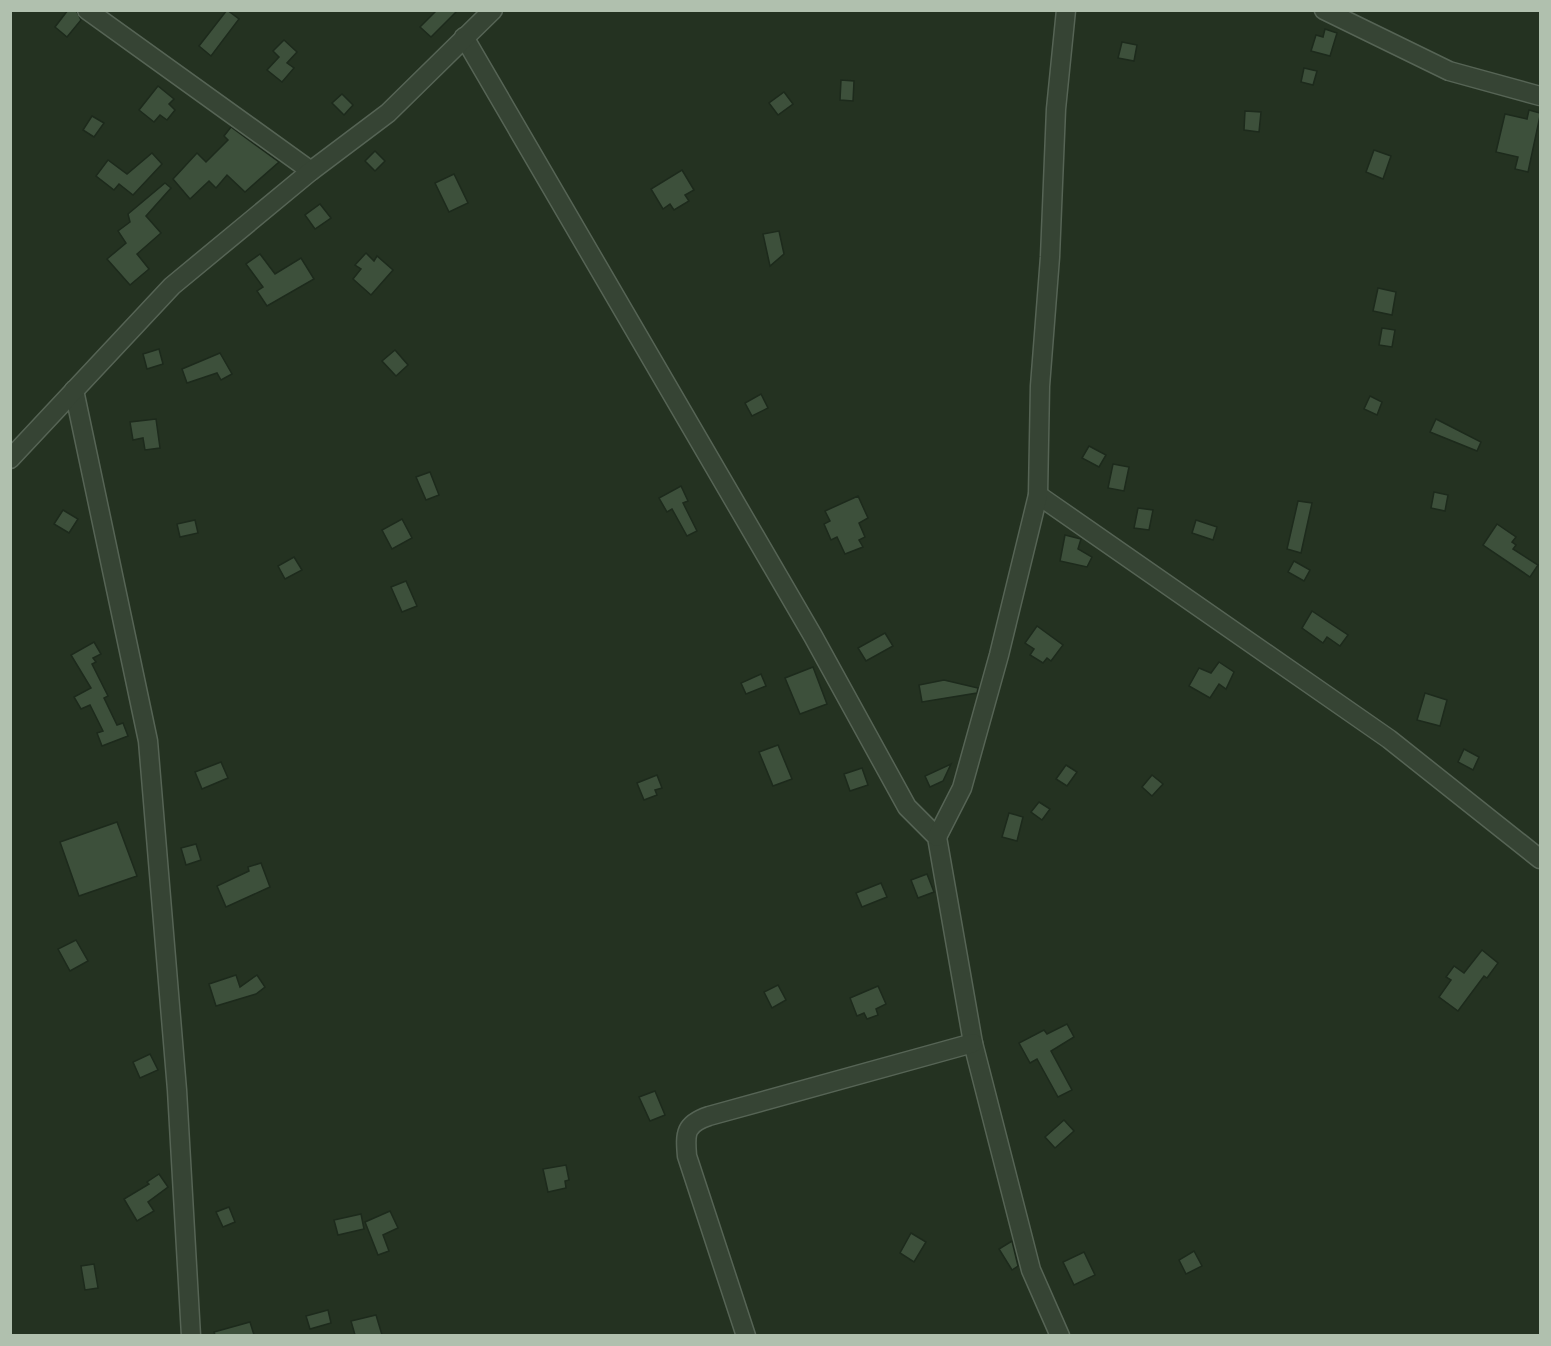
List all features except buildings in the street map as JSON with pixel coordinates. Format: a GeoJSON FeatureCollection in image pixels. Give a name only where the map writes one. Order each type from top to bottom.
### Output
{"type":"FeatureCollection","features":[{"type":"Feature","properties":{"kind":"street"},"geometry":{"type":"LineString","coordinates":[[87,10],[310,171]]}},
{"type":"Feature","properties":{"kind":"street"},"geometry":{"type":"LineString","coordinates":[[10,459],[172,286],[310,171],[388,113],[494,10]]}},
{"type":"Feature","properties":{"kind":"street"},"geometry":{"type":"LineString","coordinates":[[937,837],[962,788],[999,655],[1038,495],[1040,386],[1050,257],[1056,109],[1066,10]]}},
{"type":"Feature","properties":{"kind":"street"},"geometry":{"type":"LineString","coordinates":[[1324,10],[1449,71],[1540,96]]}},
{"type":"Feature","properties":{"kind":"street"},"geometry":{"type":"LineString","coordinates":[[464,37],[813,636],[907,807],[937,837],[973,1043],[1031,1270],[1060,1335]]}},
{"type":"Feature","properties":{"kind":"street"},"geometry":{"type":"LineString","coordinates":[[74,390],[148,741],[177,1090],[192,1335]]}},
{"type":"Feature","properties":{"kind":"street"},"geometry":{"type":"LineString","coordinates":[[1038,495],[1389,739],[1540,860]]}},
{"type":"Feature","properties":{"kind":"street"},"geometry":{"type":"LineString","coordinates":[[746,1335],[687,1156],[685,1137],[689,1127],[694,1121],[709,1116],[973,1043]]}}]}
